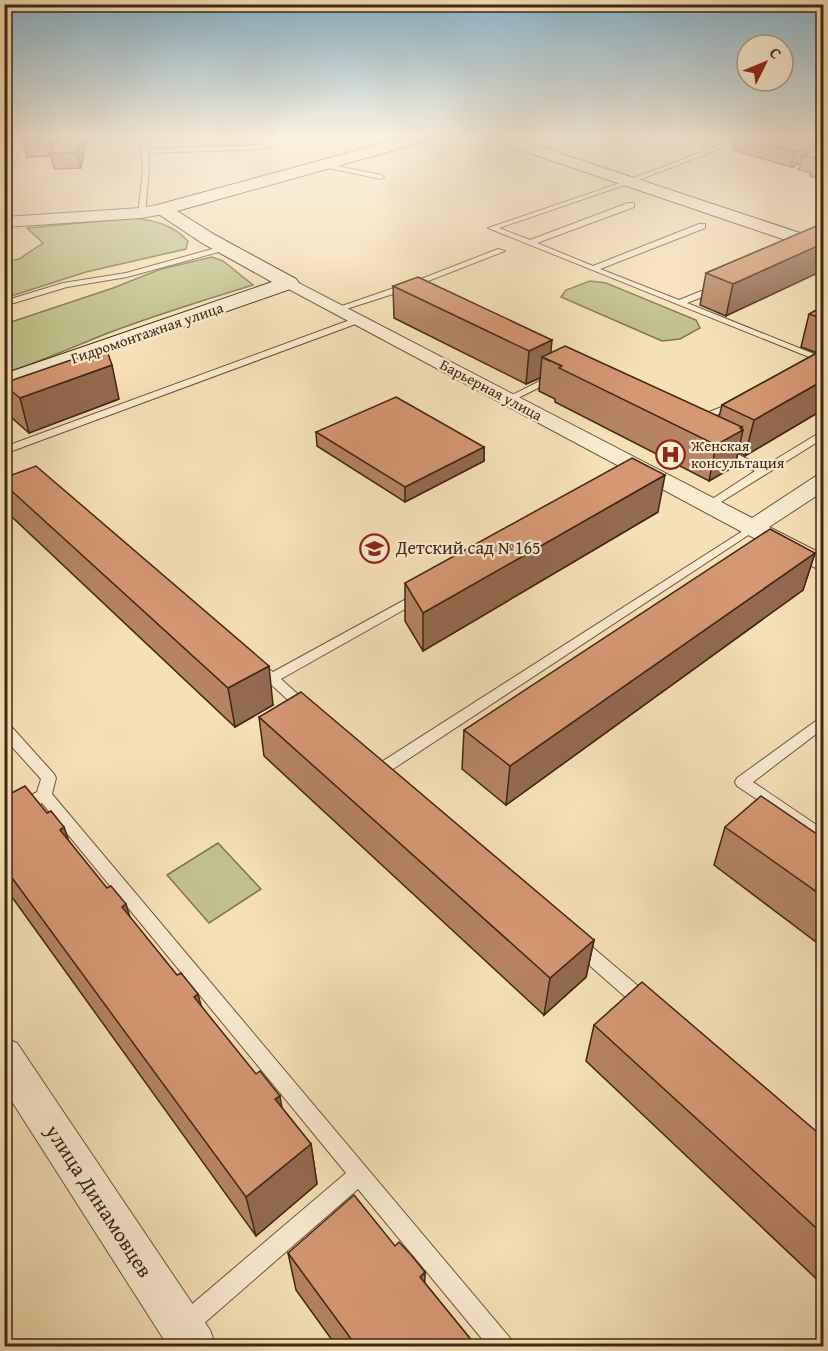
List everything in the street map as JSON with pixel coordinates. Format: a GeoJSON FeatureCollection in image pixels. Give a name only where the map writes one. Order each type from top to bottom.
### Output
{"type":"FeatureCollection","features":[{"type":"Feature","properties":{"kind":"main road"},"geometry":{"type":"LineString","coordinates":[[4,222],[141,213],[200,198]]}},
{"type":"Feature","properties":{"kind":"main road"},"geometry":{"type":"LineString","coordinates":[[681,198],[824,247]]}},
{"type":"Feature","properties":{"kind":"main road","name":"Барьерная улица"},"geometry":{"type":"LineString","coordinates":[[163,208],[223,248],[289,283]]}},
{"type":"Feature","properties":{"kind":"main road","name":"Гидромонтажная улица"},"geometry":{"type":"LineString","coordinates":[[4,382],[289,283]]}},
{"type":"Feature","properties":{"kind":"street","name":"Барьерная улица"},"geometry":{"type":"LineString","coordinates":[[289,283],[509,399],[636,474],[709,505],[824,565]]}},
{"type":"Feature","properties":{"kind":"street"},"geometry":{"type":"LineString","coordinates":[[752,528],[824,481]]}},
{"type":"Feature","properties":{"kind":"street","name":"улица Динамовцев"},"geometry":{"type":"LineString","coordinates":[[4,1055],[188,1337]]}},
{"type":"Feature","properties":{"kind":"lane"},"geometry":{"type":"LineString","coordinates":[[141,213],[143,198]]}},
{"type":"Feature","properties":{"kind":"lane"},"geometry":{"type":"LineString","coordinates":[[581,198],[492,228],[792,345],[822,361],[812,366]]}},
{"type":"Feature","properties":{"kind":"lane"},"geometry":{"type":"LineString","coordinates":[[530,243],[631,205]]}},
{"type":"Feature","properties":{"kind":"lane"},"geometry":{"type":"LineString","coordinates":[[595,268],[702,226]]}},
{"type":"Feature","properties":{"kind":"lane"},"geometry":{"type":"LineString","coordinates":[[4,304],[66,285],[127,275],[223,248]]}},
{"type":"Feature","properties":{"kind":"lane"},"geometry":{"type":"LineString","coordinates":[[337,309],[394,291],[501,251]]}},
{"type":"Feature","properties":{"kind":"lane"},"geometry":{"type":"LineString","coordinates":[[680,303],[722,286]]}},
{"type":"Feature","properties":{"kind":"lane"},"geometry":{"type":"LineString","coordinates":[[394,291],[415,301]]}},
{"type":"Feature","properties":{"kind":"lane"},"geometry":{"type":"LineString","coordinates":[[4,451],[358,320]]}},
{"type":"Feature","properties":{"kind":"lane"},"geometry":{"type":"LineString","coordinates":[[509,399],[563,373],[553,368]]}},
{"type":"Feature","properties":{"kind":"lane"},"geometry":{"type":"LineString","coordinates":[[683,424],[742,402]]}},
{"type":"Feature","properties":{"kind":"lane"},"geometry":{"type":"LineString","coordinates":[[709,505],[824,434]]}},
{"type":"Feature","properties":{"kind":"lane"},"geometry":{"type":"LineString","coordinates":[[713,447],[763,471]]}},
{"type":"Feature","properties":{"kind":"lane"},"geometry":{"type":"LineString","coordinates":[[395,788],[372,768],[752,528]]}},
{"type":"Feature","properties":{"kind":"lane"},"geometry":{"type":"LineString","coordinates":[[272,678],[426,592]]}},
{"type":"Feature","properties":{"kind":"lane"},"geometry":{"type":"LineString","coordinates":[[246,655],[317,718]]}},
{"type":"Feature","properties":{"kind":"lane"},"geometry":{"type":"LineString","coordinates":[[824,720],[742,782],[824,838]]}},
{"type":"Feature","properties":{"kind":"lane"},"geometry":{"type":"LineString","coordinates":[[4,728],[49,777],[44,795],[4,817]]}},
{"type":"Feature","properties":{"kind":"lane"},"geometry":{"type":"LineString","coordinates":[[44,795],[501,1347]]}},
{"type":"Feature","properties":{"kind":"lane"},"geometry":{"type":"LineString","coordinates":[[564,934],[654,1011]]}},
{"type":"Feature","properties":{"kind":"lane"},"geometry":{"type":"LineString","coordinates":[[188,1337],[359,1175]]}},
{"type":"Feature","properties":{"kind":"green space"},"geometry":{"type":"Polygon","coordinates":[[[133,218],[170,227],[188,241],[186,249],[86,272],[5,298],[4,262],[19,259],[43,243],[27,228],[133,218]]]}},
{"type":"Feature","properties":{"kind":"green space"},"geometry":{"type":"Polygon","coordinates":[[[212,257],[223,261],[253,285],[126,326],[5,373],[5,324],[113,288],[161,269],[212,257]]]}},
{"type":"Feature","properties":{"kind":"green space"},"geometry":{"type":"Polygon","coordinates":[[[590,281],[606,283],[696,320],[700,328],[680,339],[662,341],[561,297],[566,290],[590,281]]]}},
{"type":"Feature","properties":{"kind":"green space"},"geometry":{"type":"Polygon","coordinates":[[[218,843],[261,889],[209,923],[167,875],[218,843]]]}},
{"type":"Feature","properties":{"kind":"building"},"geometry":{"type":"Polygon","coordinates":[[[824,223],[824,243],[733,284],[706,273],[824,223]]]}},
{"type":"Feature","properties":{"kind":"building"},"geometry":{"type":"Polygon","coordinates":[[[418,277],[552,340],[529,351],[393,286],[418,277]]]}},
{"type":"Feature","properties":{"kind":"building"},"geometry":{"type":"Polygon","coordinates":[[[824,306],[824,319],[809,314],[824,306]]]}},
{"type":"Feature","properties":{"kind":"building"},"geometry":{"type":"Polygon","coordinates":[[[565,346],[742,427],[740,428],[743,430],[716,445],[559,368],[562,366],[542,357],[565,346]]]}},
{"type":"Feature","properties":{"kind":"building"},"geometry":{"type":"Polygon","coordinates":[[[106,348],[112,365],[20,398],[4,385],[4,383],[106,348]]]}},
{"type":"Feature","properties":{"kind":"building"},"geometry":{"type":"Polygon","coordinates":[[[824,349],[824,380],[754,420],[722,405],[824,349]]]}},
{"type":"Feature","properties":{"kind":"building"},"geometry":{"type":"Polygon","coordinates":[[[396,397],[484,447],[405,487],[316,432],[396,397]]]}},
{"type":"Feature","properties":{"kind":"building"},"geometry":{"type":"Polygon","coordinates":[[[632,458],[665,475],[423,613],[405,583],[632,458]]]}},
{"type":"Feature","properties":{"kind":"building"},"geometry":{"type":"Polygon","coordinates":[[[36,466],[269,666],[228,688],[4,484],[4,478],[36,466]]]}},
{"type":"Feature","properties":{"kind":"building"},"geometry":{"type":"Polygon","coordinates":[[[770,529],[815,553],[510,766],[464,730],[770,529]]]}},
{"type":"Feature","properties":{"kind":"building"},"geometry":{"type":"Polygon","coordinates":[[[301,692],[594,940],[550,978],[259,717],[301,692]]]}},
{"type":"Feature","properties":{"kind":"building"},"geometry":{"type":"Polygon","coordinates":[[[25,786],[47,813],[51,811],[64,827],[60,830],[107,888],[111,886],[126,904],[122,907],[177,975],[181,973],[198,994],[194,997],[256,1074],[260,1071],[280,1096],[275,1099],[311,1144],[246,1197],[4,867],[4,797],[25,786]]]}},
{"type":"Feature","properties":{"kind":"building"},"geometry":{"type":"Polygon","coordinates":[[[761,796],[824,839],[824,897],[725,827],[761,796]]]}},
{"type":"Feature","properties":{"kind":"building"},"geometry":{"type":"Polygon","coordinates":[[[642,982],[824,1138],[824,1235],[594,1025],[642,982]]]}},
{"type":"Feature","properties":{"kind":"building"},"geometry":{"type":"Polygon","coordinates":[[[354,1195],[395,1246],[399,1242],[425,1272],[420,1277],[477,1347],[357,1347],[288,1253],[354,1195]]]}},
{"type":"Feature","properties":{"kind":"place","name":"Женская консультация"},"geometry":{"type":"Point","coordinates":[670,455]}},
{"type":"Feature","properties":{"kind":"place","name":"Детский сад №165"},"geometry":{"type":"Point","coordinates":[375,548]}}]}
